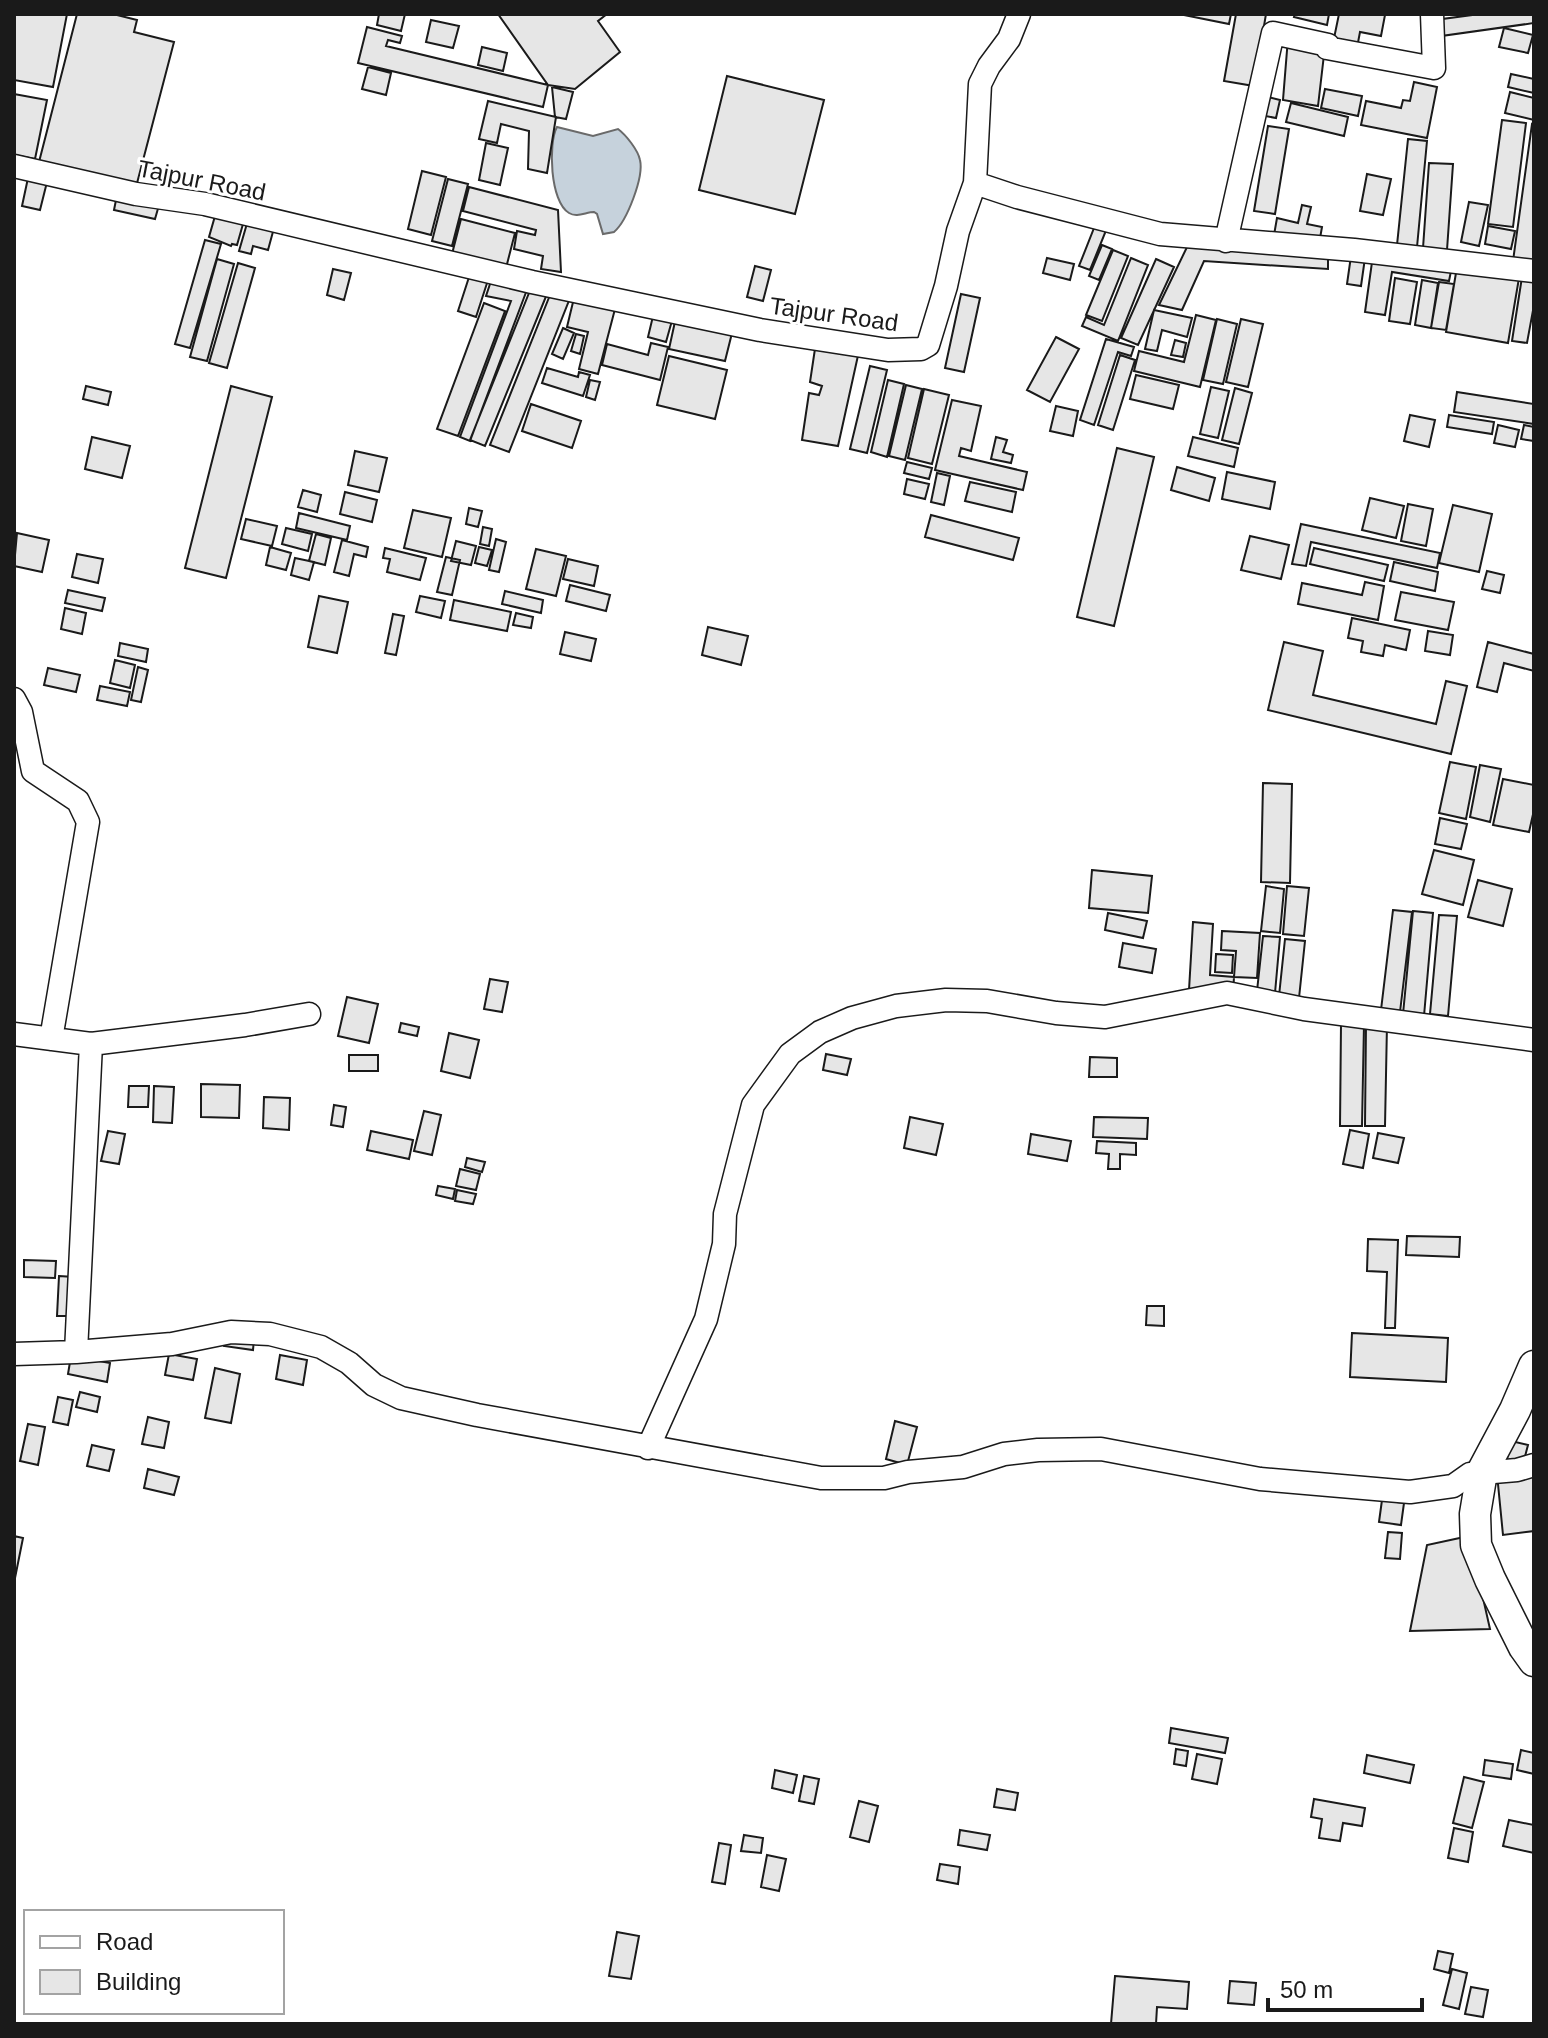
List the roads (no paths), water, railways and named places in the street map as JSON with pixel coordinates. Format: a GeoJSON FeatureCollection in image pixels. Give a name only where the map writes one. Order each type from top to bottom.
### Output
{"type":"FeatureCollection","features":[{"type":"Feature","properties":{"kind":"main road"},"geometry":{"type":"LineString","coordinates":[[1534,1366],[1482,1472],[1475,1514],[1476,1545],[1490,1579],[1534,1661]]}},
{"type":"Feature","properties":{"kind":"street"},"geometry":{"type":"LineString","coordinates":[[1019,14],[1009,39],[980,84],[975,183],[1160,234],[1354,250],[1534,271]]}},
{"type":"Feature","properties":{"kind":"street"},"geometry":{"type":"LineString","coordinates":[[1226,241],[1273,33],[1328,45],[1327,48],[1434,68],[1432,14]]}},
{"type":"Feature","properties":{"kind":"street","name":"Tajpur Road"},"geometry":{"type":"LineString","coordinates":[[14,166],[136,194],[205,204],[591,295],[760,330],[888,350],[921,349],[928,345],[958,231],[975,183]]}},
{"type":"Feature","properties":{"kind":"street"},"geometry":{"type":"LineString","coordinates":[[14,699],[21,712],[33,771],[78,801],[88,822],[51,1039]]}},
{"type":"Feature","properties":{"kind":"street"},"geometry":{"type":"LineString","coordinates":[[648,1448],[706,1319],[724,1244],[725,1214],[753,1105],[790,1054],[820,1032],[852,1018],[896,1006],[946,1000],[987,1001],[1056,1013],[1105,1017],[1227,993],[1318,1011],[1534,1040]]}},
{"type":"Feature","properties":{"kind":"street"},"geometry":{"type":"LineString","coordinates":[[14,1034],[91,1044],[309,1014]]}},
{"type":"Feature","properties":{"kind":"street"},"geometry":{"type":"LineString","coordinates":[[76,1352],[91,1044]]}},
{"type":"Feature","properties":{"kind":"street"},"geometry":{"type":"LineString","coordinates":[[14,1354],[172,1344],[231,1332],[270,1334],[321,1347],[349,1363],[374,1385],[401,1398],[648,1448],[786,1473],[846,1480],[963,1467],[1004,1454],[1038,1450],[1101,1449],[1260,1479],[1410,1492],[1453,1486],[1470,1474],[1517,1470],[1534,1465]]}}]}
